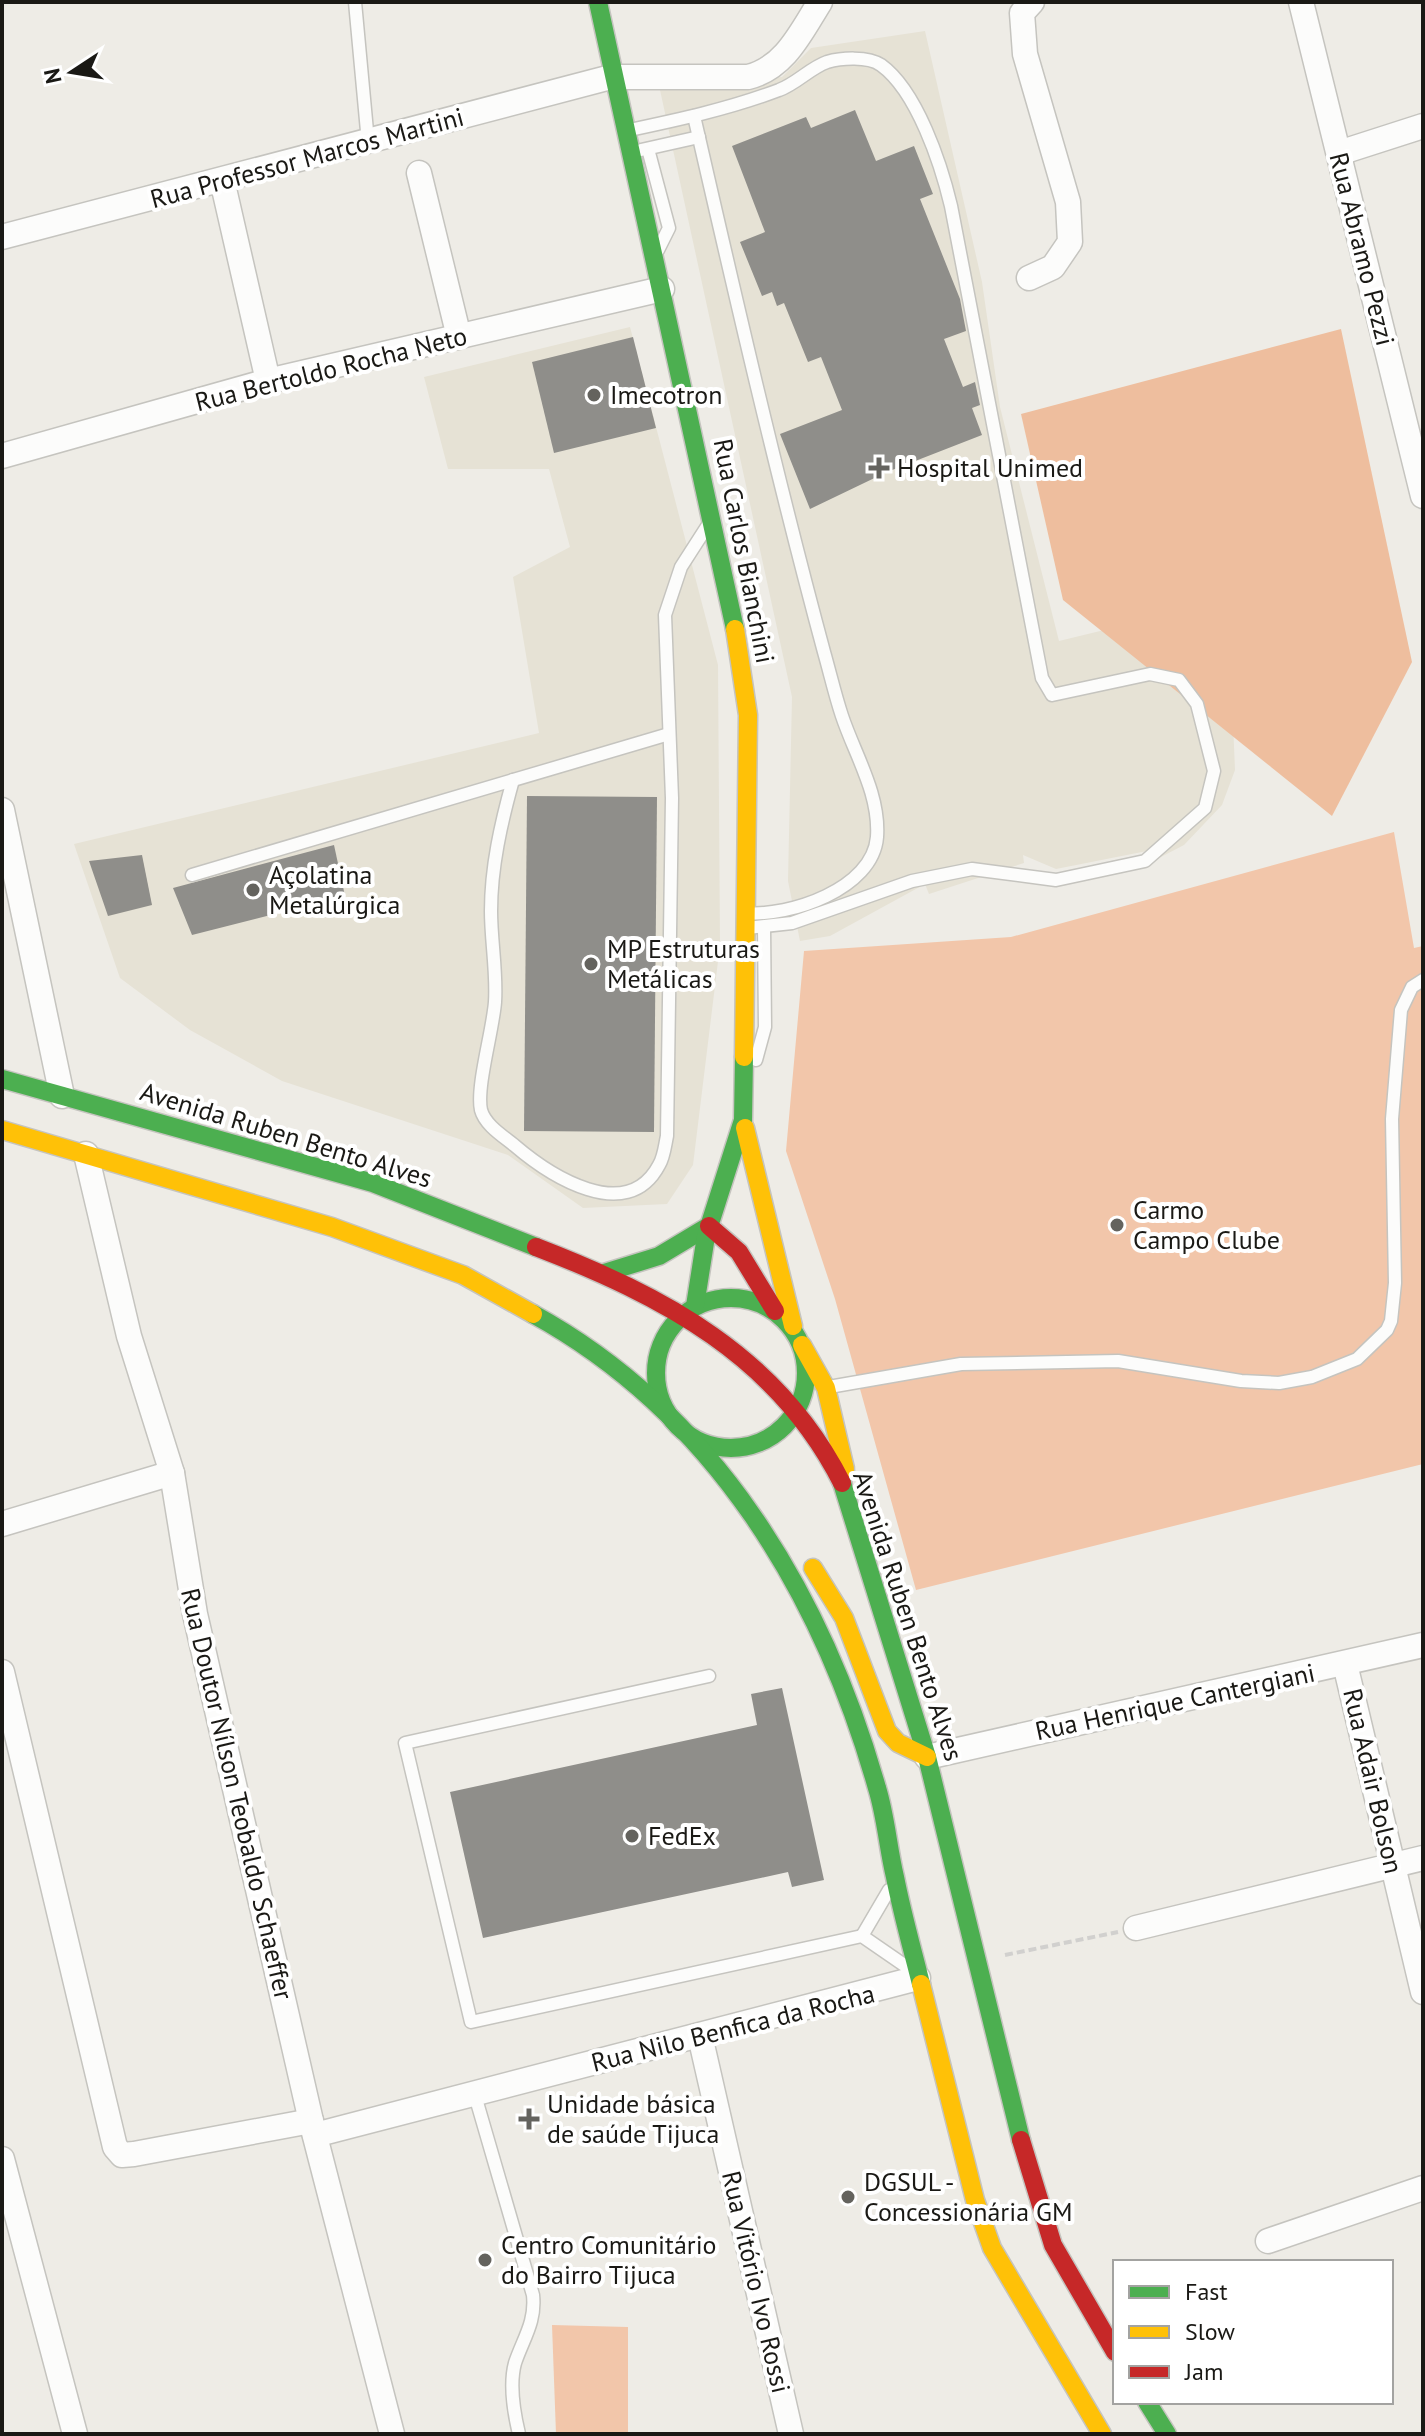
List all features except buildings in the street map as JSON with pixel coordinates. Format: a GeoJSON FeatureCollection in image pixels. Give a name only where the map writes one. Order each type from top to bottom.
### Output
{"type":"FeatureCollection","features":[{"type":"Feature","properties":{"kind":"main road","name":"Rua Carlos Bianchini"},"geometry":{"type":"LineString","coordinates":[[598,2],[611,77],[625,131],[639,151],[654,256],[713,517],[740,653],[748,715],[752,923],[743,1113],[732,1167],[709,1226],[688,1310]]}},
{"type":"Feature","properties":{"kind":"main road","name":"Avenida Ruben Bento Alves"},"geometry":{"type":"LineString","coordinates":[[2,1079],[373,1183],[604,1273],[688,1310],[749,1362],[796,1413],[832,1464],[848,1496],[927,1757],[1032,2185],[1053,2245],[1113,2349]]}},
{"type":"Feature","properties":{"kind":"main road","name":"Rua Carlos Bianchini"},"geometry":{"type":"LineString","coordinates":[[743,1113],[793,1326]]}},
{"type":"Feature","properties":{"kind":"main road"},"geometry":{"type":"LineString","coordinates":[[2,1130],[332,1227],[463,1275],[541,1318],[638,1386],[751,1508],[795,1545],[844,1618],[887,1731],[898,1743],[927,1757]]}},
{"type":"Feature","properties":{"kind":"main road"},"geometry":{"type":"LineString","coordinates":[[604,1273],[659,1256],[709,1226],[720,1231],[736,1248],[775,1311]]}},
{"type":"Feature","properties":{"kind":"main road"},"geometry":{"type":"LineString","coordinates":[[802,1345],[807,1371],[804,1394],[796,1413],[782,1429],[747,1447],[723,1448],[702,1443],[682,1431],[663,1406],[656,1382],[657,1357],[665,1336],[688,1310],[734,1297],[758,1302],[793,1326],[826,1388],[844,1458],[848,1496]]}},
{"type":"Feature","properties":{"kind":"main road"},"geometry":{"type":"LineString","coordinates":[[751,1508],[789,1569],[836,1662],[878,1790],[918,1978],[975,2200],[992,2248],[1102,2434]]}},
{"type":"Feature","properties":{"kind":"main road"},"geometry":{"type":"LineString","coordinates":[[1148,2404],[1167,2434]]}},
{"type":"Feature","properties":{"kind":"street","name":"Rua Professor Marcos Martini"},"geometry":{"type":"LineString","coordinates":[[2,237],[611,77],[748,77],[765,73],[779,61],[820,2]]}},
{"type":"Feature","properties":{"kind":"street","name":"Rua Abramo Pezzi"},"geometry":{"type":"LineString","coordinates":[[1301,2],[1423,496]]}},
{"type":"Feature","properties":{"kind":"street"},"geometry":{"type":"LineString","coordinates":[[1027,7],[1025,54],[1068,202],[1070,242],[1053,267],[1029,278]]}},
{"type":"Feature","properties":{"kind":"street"},"geometry":{"type":"LineString","coordinates":[[1339,153],[1423,126]]}},
{"type":"Feature","properties":{"kind":"street"},"geometry":{"type":"LineString","coordinates":[[419,173],[459,337]]}},
{"type":"Feature","properties":{"kind":"street"},"geometry":{"type":"LineString","coordinates":[[222,180],[268,381]]}},
{"type":"Feature","properties":{"kind":"street","name":"Rua Bertoldo Rocha Neto"},"geometry":{"type":"LineString","coordinates":[[2,456],[268,381],[662,289]]}},
{"type":"Feature","properties":{"kind":"street"},"geometry":{"type":"LineString","coordinates":[[2,810],[62,1096]]}},
{"type":"Feature","properties":{"kind":"street","name":"Rua Doutor Nílson Teobaldo Schaeffer"},"geometry":{"type":"LineString","coordinates":[[86,1154],[129,1336],[172,1473],[195,1614],[313,2128],[392,2434]]}},
{"type":"Feature","properties":{"kind":"street"},"geometry":{"type":"LineString","coordinates":[[2,1524],[172,1473]]}},
{"type":"Feature","properties":{"kind":"street","name":"Rua Henrique Cantergiani"},"geometry":{"type":"LineString","coordinates":[[927,1757],[1423,1645]]}},
{"type":"Feature","properties":{"kind":"street","name":"Rua Adair Bolson"},"geometry":{"type":"LineString","coordinates":[[1345,1664],[1423,1992]]}},
{"type":"Feature","properties":{"kind":"street","name":"Rua Nilo Benfica da Rocha"},"geometry":{"type":"LineString","coordinates":[[2,1672],[115,2147],[122,2155],[313,2128],[700,2036],[918,1978]]}},
{"type":"Feature","properties":{"kind":"street"},"geometry":{"type":"LineString","coordinates":[[1136,1928],[1423,1858]]}},
{"type":"Feature","properties":{"kind":"street","name":"Rua Vitório Ivo Rossi"},"geometry":{"type":"LineString","coordinates":[[700,2036],[791,2434]]}},
{"type":"Feature","properties":{"kind":"street"},"geometry":{"type":"LineString","coordinates":[[2,2159],[75,2434]]}},
{"type":"Feature","properties":{"kind":"street"},"geometry":{"type":"LineString","coordinates":[[1268,2241],[1423,2188]]}},
{"type":"Feature","properties":{"kind":"lane"},"geometry":{"type":"LineString","coordinates":[[355,2],[368,142]]}},
{"type":"Feature","properties":{"kind":"lane"},"geometry":{"type":"LineString","coordinates":[[625,131],[694,116],[783,89],[827,62],[860,59],[879,63],[903,86],[943,174],[951,206],[1042,678],[1052,695],[1150,674],[1179,680],[1197,704],[1214,771],[1205,808],[1145,861],[1056,880],[972,869],[912,881],[792,923],[752,923]]}},
{"type":"Feature","properties":{"kind":"lane"},"geometry":{"type":"LineString","coordinates":[[694,116],[770,450],[842,717],[861,761],[876,812],[877,840],[867,862],[845,885],[823,897],[765,915],[752,923]]}},
{"type":"Feature","properties":{"kind":"lane"},"geometry":{"type":"LineString","coordinates":[[639,151],[699,137]]}},
{"type":"Feature","properties":{"kind":"lane"},"geometry":{"type":"LineString","coordinates":[[513,780],[498,832],[491,909],[495,1000],[480,1108],[489,1124],[531,1160],[583,1189],[604,1195],[625,1191],[647,1181],[660,1164],[667,1136],[672,798],[665,615],[681,567],[713,517]]}},
{"type":"Feature","properties":{"kind":"lane"},"geometry":{"type":"LineString","coordinates":[[192,875],[669,734]]}},
{"type":"Feature","properties":{"kind":"lane"},"geometry":{"type":"LineString","coordinates":[[823,897],[830,910]]}},
{"type":"Feature","properties":{"kind":"lane"},"geometry":{"type":"LineString","coordinates":[[826,1388],[961,1364],[1118,1361],[1241,1381],[1279,1383],[1312,1377],[1357,1359],[1387,1330],[1391,1321],[1395,1283],[1392,1119],[1401,1010],[1412,987],[1423,980]]}},
{"type":"Feature","properties":{"kind":"lane"},"geometry":{"type":"LineString","coordinates":[[709,1676],[405,1743],[471,2022],[862,1936],[889,1952],[918,1978]]}},
{"type":"Feature","properties":{"kind":"lane"},"geometry":{"type":"LineString","coordinates":[[862,1936],[895,1880]]}},
{"type":"Feature","properties":{"kind":"lane"},"geometry":{"type":"LineString","coordinates":[[474,2092],[533,2295],[535,2311],[514,2365],[512,2385],[519,2434]]}},
{"type":"Feature","properties":{"kind":"path"},"geometry":{"type":"LineString","coordinates":[[975,1961],[1136,1928]]}},
{"type":"Feature","properties":{"kind":"shaded area","name":"Hospital Unimed"},"geometry":{"type":"Polygon","coordinates":[[[925,31],[982,282],[1000,407],[1059,641],[1133,623],[1233,722],[1235,770],[1222,805],[1184,845],[1157,859],[1152,850],[1056,869],[1023,855],[1024,863],[929,894],[925,884],[830,936],[800,941],[788,881],[792,697],[660,90],[782,77],[811,48],[925,31]]]}},
{"type":"Feature","properties":{"kind":"shaded area"},"geometry":{"type":"Polygon","coordinates":[[[630,327],[718,665],[720,945],[693,1165],[667,1204],[583,1208],[508,1155],[282,1081],[190,1030],[120,978],[74,844],[539,733],[513,577],[570,547],[549,469],[448,469],[424,377],[630,327]]]}},
{"type":"Feature","properties":{"kind":"shaded area"},"geometry":{"type":"Polygon","coordinates":[[[1341,329],[1412,662],[1332,816],[1063,600],[1021,414],[1341,329]]]}},
{"type":"Feature","properties":{"kind":"shaded area","name":"Carmo Campo Clube"},"geometry":{"type":"Polygon","coordinates":[[[1394,832],[1414,948],[1423,946],[1423,1464],[916,1590],[835,1299],[786,1151],[804,951],[1011,937],[1394,832]]]}},
{"type":"Feature","properties":{"kind":"shaded area"},"geometry":{"type":"Polygon","coordinates":[[[552,2325],[628,2327],[628,2434],[556,2434],[552,2325]]]}},
{"type":"Feature","properties":{"kind":"traffic: fast"},"geometry":{"type":"LineString","coordinates":[[598,2],[735,629]]}},
{"type":"Feature","properties":{"kind":"traffic: fast"},"geometry":{"type":"LineString","coordinates":[[695,1306],[706,1236],[743,1120],[744,1057]]}},
{"type":"Feature","properties":{"kind":"traffic: fast"},"geometry":{"type":"LineString","coordinates":[[2,1079],[373,1183],[536,1247]]}},
{"type":"Feature","properties":{"kind":"traffic: fast"},"geometry":{"type":"LineString","coordinates":[[604,1273],[659,1256],[709,1226]]}},
{"type":"Feature","properties":{"kind":"traffic: fast"},"geometry":{"type":"LineString","coordinates":[[731,1298],[760,1303],[784,1320],[801,1344],[806,1373],[801,1402],[784,1426],[760,1443],[731,1448],[702,1443],[678,1426],[661,1402],[656,1373],[661,1344],[678,1320],[702,1303],[731,1298]]}},
{"type":"Feature","properties":{"kind":"traffic: fast"},"geometry":{"type":"LineString","coordinates":[[533,1314],[598,1355],[656,1403],[707,1457],[753,1516],[792,1579],[826,1646],[854,1716],[877,1788],[921,1984]]}},
{"type":"Feature","properties":{"kind":"traffic: fast"},"geometry":{"type":"LineString","coordinates":[[842,1483],[927,1757],[1021,2140]]}},
{"type":"Feature","properties":{"kind":"traffic: fast"},"geometry":{"type":"LineString","coordinates":[[1148,2404],[1167,2434]]}},
{"type":"Feature","properties":{"kind":"traffic: slow"},"geometry":{"type":"LineString","coordinates":[[735,629],[748,715],[744,1057]]}},
{"type":"Feature","properties":{"kind":"traffic: slow"},"geometry":{"type":"LineString","coordinates":[[745,1128],[793,1326]]}},
{"type":"Feature","properties":{"kind":"traffic: slow"},"geometry":{"type":"LineString","coordinates":[[2,1130],[332,1227],[463,1275],[533,1314]]}},
{"type":"Feature","properties":{"kind":"traffic: slow"},"geometry":{"type":"LineString","coordinates":[[802,1345],[826,1388],[845,1469]]}},
{"type":"Feature","properties":{"kind":"traffic: slow"},"geometry":{"type":"LineString","coordinates":[[813,1568],[844,1618],[887,1731],[898,1743],[927,1757]]}},
{"type":"Feature","properties":{"kind":"traffic: slow"},"geometry":{"type":"LineString","coordinates":[[921,1984],[975,2200],[992,2248],[1102,2434]]}},
{"type":"Feature","properties":{"kind":"traffic: jam"},"geometry":{"type":"LineString","coordinates":[[709,1226],[739,1252],[775,1311]]}},
{"type":"Feature","properties":{"kind":"traffic: jam"},"geometry":{"type":"LineString","coordinates":[[536,1247],[583,1266],[672,1310],[751,1365],[785,1399],[816,1438],[842,1483]]}},
{"type":"Feature","properties":{"kind":"traffic: jam"},"geometry":{"type":"LineString","coordinates":[[1021,2140],[1053,2245],[1113,2349]]}},
{"type":"Feature","properties":{"kind":"place","name":"Imecotron"},"geometry":{"type":"Point","coordinates":[594,395]}},
{"type":"Feature","properties":{"kind":"place","name":"Hospital Unimed"},"geometry":{"type":"Point","coordinates":[879,468]}},
{"type":"Feature","properties":{"kind":"place","name":"Açolatina Metalúrgica"},"geometry":{"type":"Point","coordinates":[253,890]}},
{"type":"Feature","properties":{"kind":"place","name":"MP Estruturas Metálicas"},"geometry":{"type":"Point","coordinates":[591,964]}},
{"type":"Feature","properties":{"kind":"place","name":"Carmo Campo Clube"},"geometry":{"type":"Point","coordinates":[1117,1225]}},
{"type":"Feature","properties":{"kind":"place","name":"FedEx"},"geometry":{"type":"Point","coordinates":[632,1836]}},
{"type":"Feature","properties":{"kind":"place","name":"Unidade básica de saúde Tijuca"},"geometry":{"type":"Point","coordinates":[529,2119]}},
{"type":"Feature","properties":{"kind":"place","name":"DGSUL - Concessionária GM"},"geometry":{"type":"Point","coordinates":[848,2197]}},
{"type":"Feature","properties":{"kind":"place","name":"Centro Comunitário do Bairro Tijuca"},"geometry":{"type":"Point","coordinates":[485,2260]}}]}
